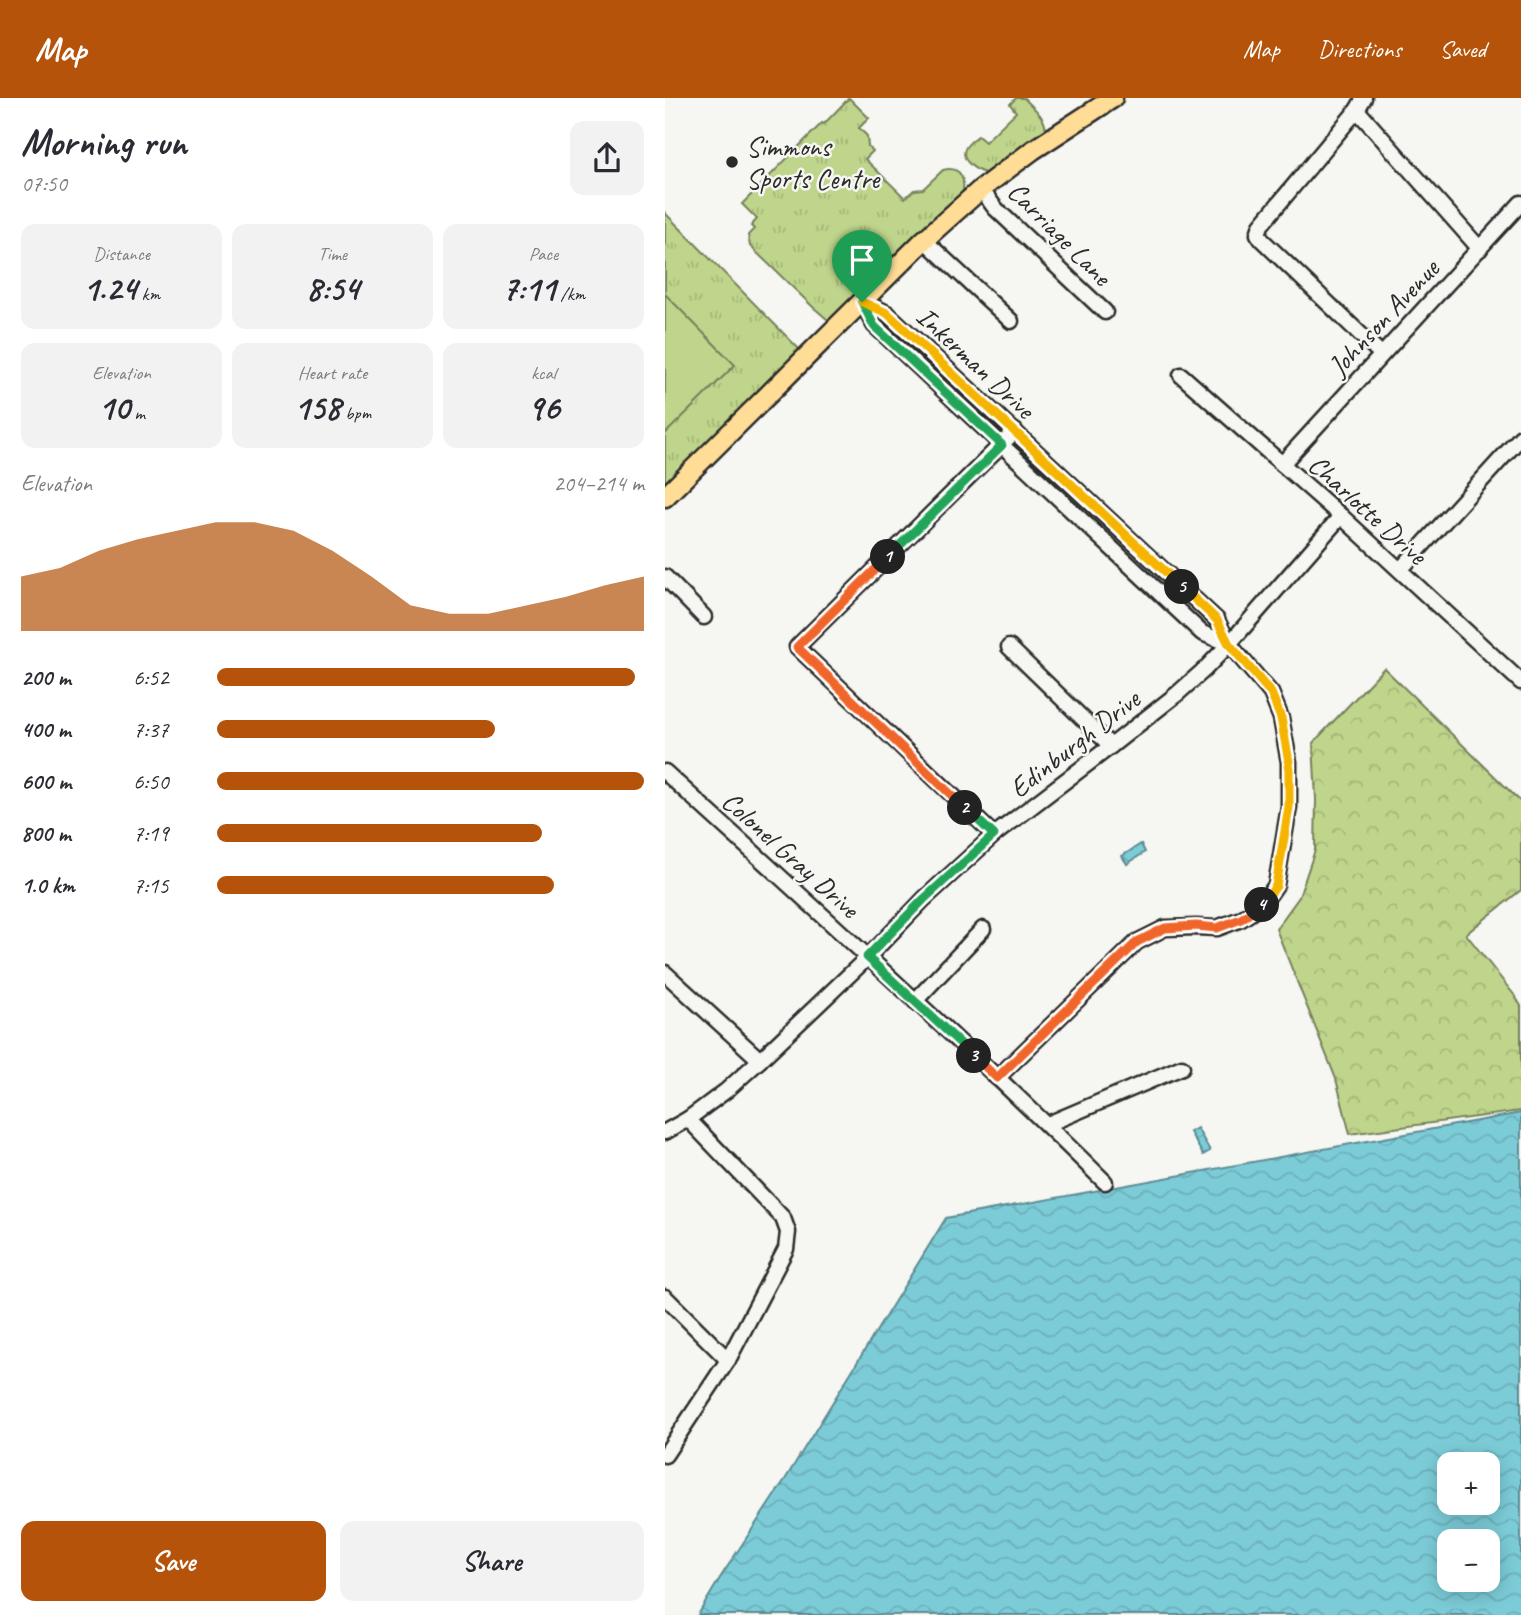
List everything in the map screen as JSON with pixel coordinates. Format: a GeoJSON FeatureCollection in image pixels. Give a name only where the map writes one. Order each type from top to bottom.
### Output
{"type":"FeatureCollection","features":[{"type":"Feature","properties":{"kind":"main road"},"geometry":{"type":"LineString","coordinates":[[665,497],[924,240],[981,189],[1033,150],[1113,98]]}},
{"type":"Feature","properties":{"kind":"street"},"geometry":{"type":"LineString","coordinates":[[1381,354],[1258,234],[1261,225],[1360,104],[1480,249]]}},
{"type":"Feature","properties":{"kind":"street","name":"Carriage Lane"},"geometry":{"type":"LineString","coordinates":[[981,189],[995,208],[1105,312]]}},
{"type":"Feature","properties":{"kind":"street","name":"Johnson Avenue"},"geometry":{"type":"LineString","coordinates":[[1282,464],[1521,203]]}},
{"type":"Feature","properties":{"kind":"street"},"geometry":{"type":"LineString","coordinates":[[924,240],[1011,321]]}},
{"type":"Feature","properties":{"kind":"street","name":"Inkerman Drive"},"geometry":{"type":"LineString","coordinates":[[862,302],[887,313],[1217,620],[1229,644],[1271,693],[1281,718],[1289,762],[1289,807],[1276,886],[1262,905],[1241,919],[1217,928],[1165,928],[1137,942],[997,1078]]}},
{"type":"Feature","properties":{"kind":"street","name":"Inkerman Drive"},"geometry":{"type":"LineString","coordinates":[[862,302],[874,326],[1202,633],[1229,644]]}},
{"type":"Feature","properties":{"kind":"street","name":"Charlotte Drive"},"geometry":{"type":"LineString","coordinates":[[1181,375],[1341,516],[1521,682]]}},
{"type":"Feature","properties":{"kind":"street"},"geometry":{"type":"LineString","coordinates":[[994,835],[797,647],[1015,431]]}},
{"type":"Feature","properties":{"kind":"street"},"geometry":{"type":"LineString","coordinates":[[1400,570],[1519,444]]}},
{"type":"Feature","properties":{"kind":"street","name":"Edinburgh Drive"},"geometry":{"type":"LineString","coordinates":[[665,1132],[688,1119],[727,1090],[994,835],[1177,694],[1229,644],[1341,516]]}},
{"type":"Feature","properties":{"kind":"street"},"geometry":{"type":"LineString","coordinates":[[665,577],[704,617]]}},
{"type":"Feature","properties":{"kind":"street"},"geometry":{"type":"LineString","coordinates":[[1009,647],[1111,746]]}},
{"type":"Feature","properties":{"kind":"street","name":"Colonel Gray Drive"},"geometry":{"type":"LineString","coordinates":[[665,772],[1048,1124],[1105,1182]]}},
{"type":"Feature","properties":{"kind":"street"},"geometry":{"type":"LineString","coordinates":[[915,1002],[983,929]]}},
{"type":"Feature","properties":{"kind":"street"},"geometry":{"type":"LineString","coordinates":[[665,973],[760,1060]]}},
{"type":"Feature","properties":{"kind":"street"},"geometry":{"type":"LineString","coordinates":[[1048,1124],[1182,1067]]}},
{"type":"Feature","properties":{"kind":"street"},"geometry":{"type":"LineString","coordinates":[[665,1455],[728,1360],[786,1249],[788,1233],[783,1218],[688,1119]]}},
{"type":"Feature","properties":{"kind":"street"},"geometry":{"type":"LineString","coordinates":[[665,1297],[728,1360]]}},
{"type":"Feature","properties":{"kind":"green space"},"geometry":{"type":"Polygon","coordinates":[[[849,98],[869,118],[859,128],[867,136],[868,146],[873,151],[865,159],[905,198],[914,190],[923,189],[943,170],[949,169],[961,175],[963,189],[962,195],[835,319],[828,320],[750,246],[748,235],[754,229],[751,226],[757,219],[742,204],[849,98]]]}},
{"type":"Feature","properties":{"kind":"green space"},"geometry":{"type":"Polygon","coordinates":[[[1016,98],[1024,98],[1035,110],[1044,122],[1046,132],[988,174],[971,166],[965,158],[965,149],[978,136],[985,142],[1016,112],[1010,104],[1016,98]]]}},
{"type":"Feature","properties":{"kind":"green space"},"geometry":{"type":"Polygon","coordinates":[[[665,213],[801,351],[665,485],[665,213]]]}},
{"type":"Feature","properties":{"kind":"green space"},"geometry":{"type":"Polygon","coordinates":[[[665,294],[735,365],[665,434],[665,294]]]}},
{"type":"Feature","properties":{"kind":"green space"},"geometry":{"type":"Polygon","coordinates":[[[1384,668],[1521,802],[1521,890],[1466,934],[1521,1006],[1521,1111],[1350,1134],[1336,1079],[1276,929],[1299,897],[1315,850],[1313,743],[1384,668]]]}},
{"type":"Feature","properties":{"kind":"water"},"geometry":{"type":"Polygon","coordinates":[[[1141,844],[1145,852],[1127,864],[1122,856],[1141,844]]]}},
{"type":"Feature","properties":{"kind":"water"},"geometry":{"type":"Polygon","coordinates":[[[1521,1113],[1521,1615],[698,1615],[946,1218],[1521,1113]]]}},
{"type":"Feature","properties":{"kind":"water"},"geometry":{"type":"Polygon","coordinates":[[[1197,1128],[1210,1151],[1203,1155],[1190,1132],[1197,1128]]]}},
{"type":"Feature","properties":{"kind":"place","name":"Simmons Sports Centre"},"geometry":{"type":"Point","coordinates":[732,162]}},
{"type":"Feature","properties":{"kind":"route"},"geometry":{"type":"LineString","coordinates":[[862,302],[887,313],[1217,620],[1229,644],[1271,693],[1281,718],[1289,762],[1289,807],[1276,886],[1262,905],[1241,919],[1217,928],[1165,928],[1137,942],[997,1078],[867,957],[924,899],[994,835],[797,647],[1002,445],[874,326],[862,302]]}}]}
